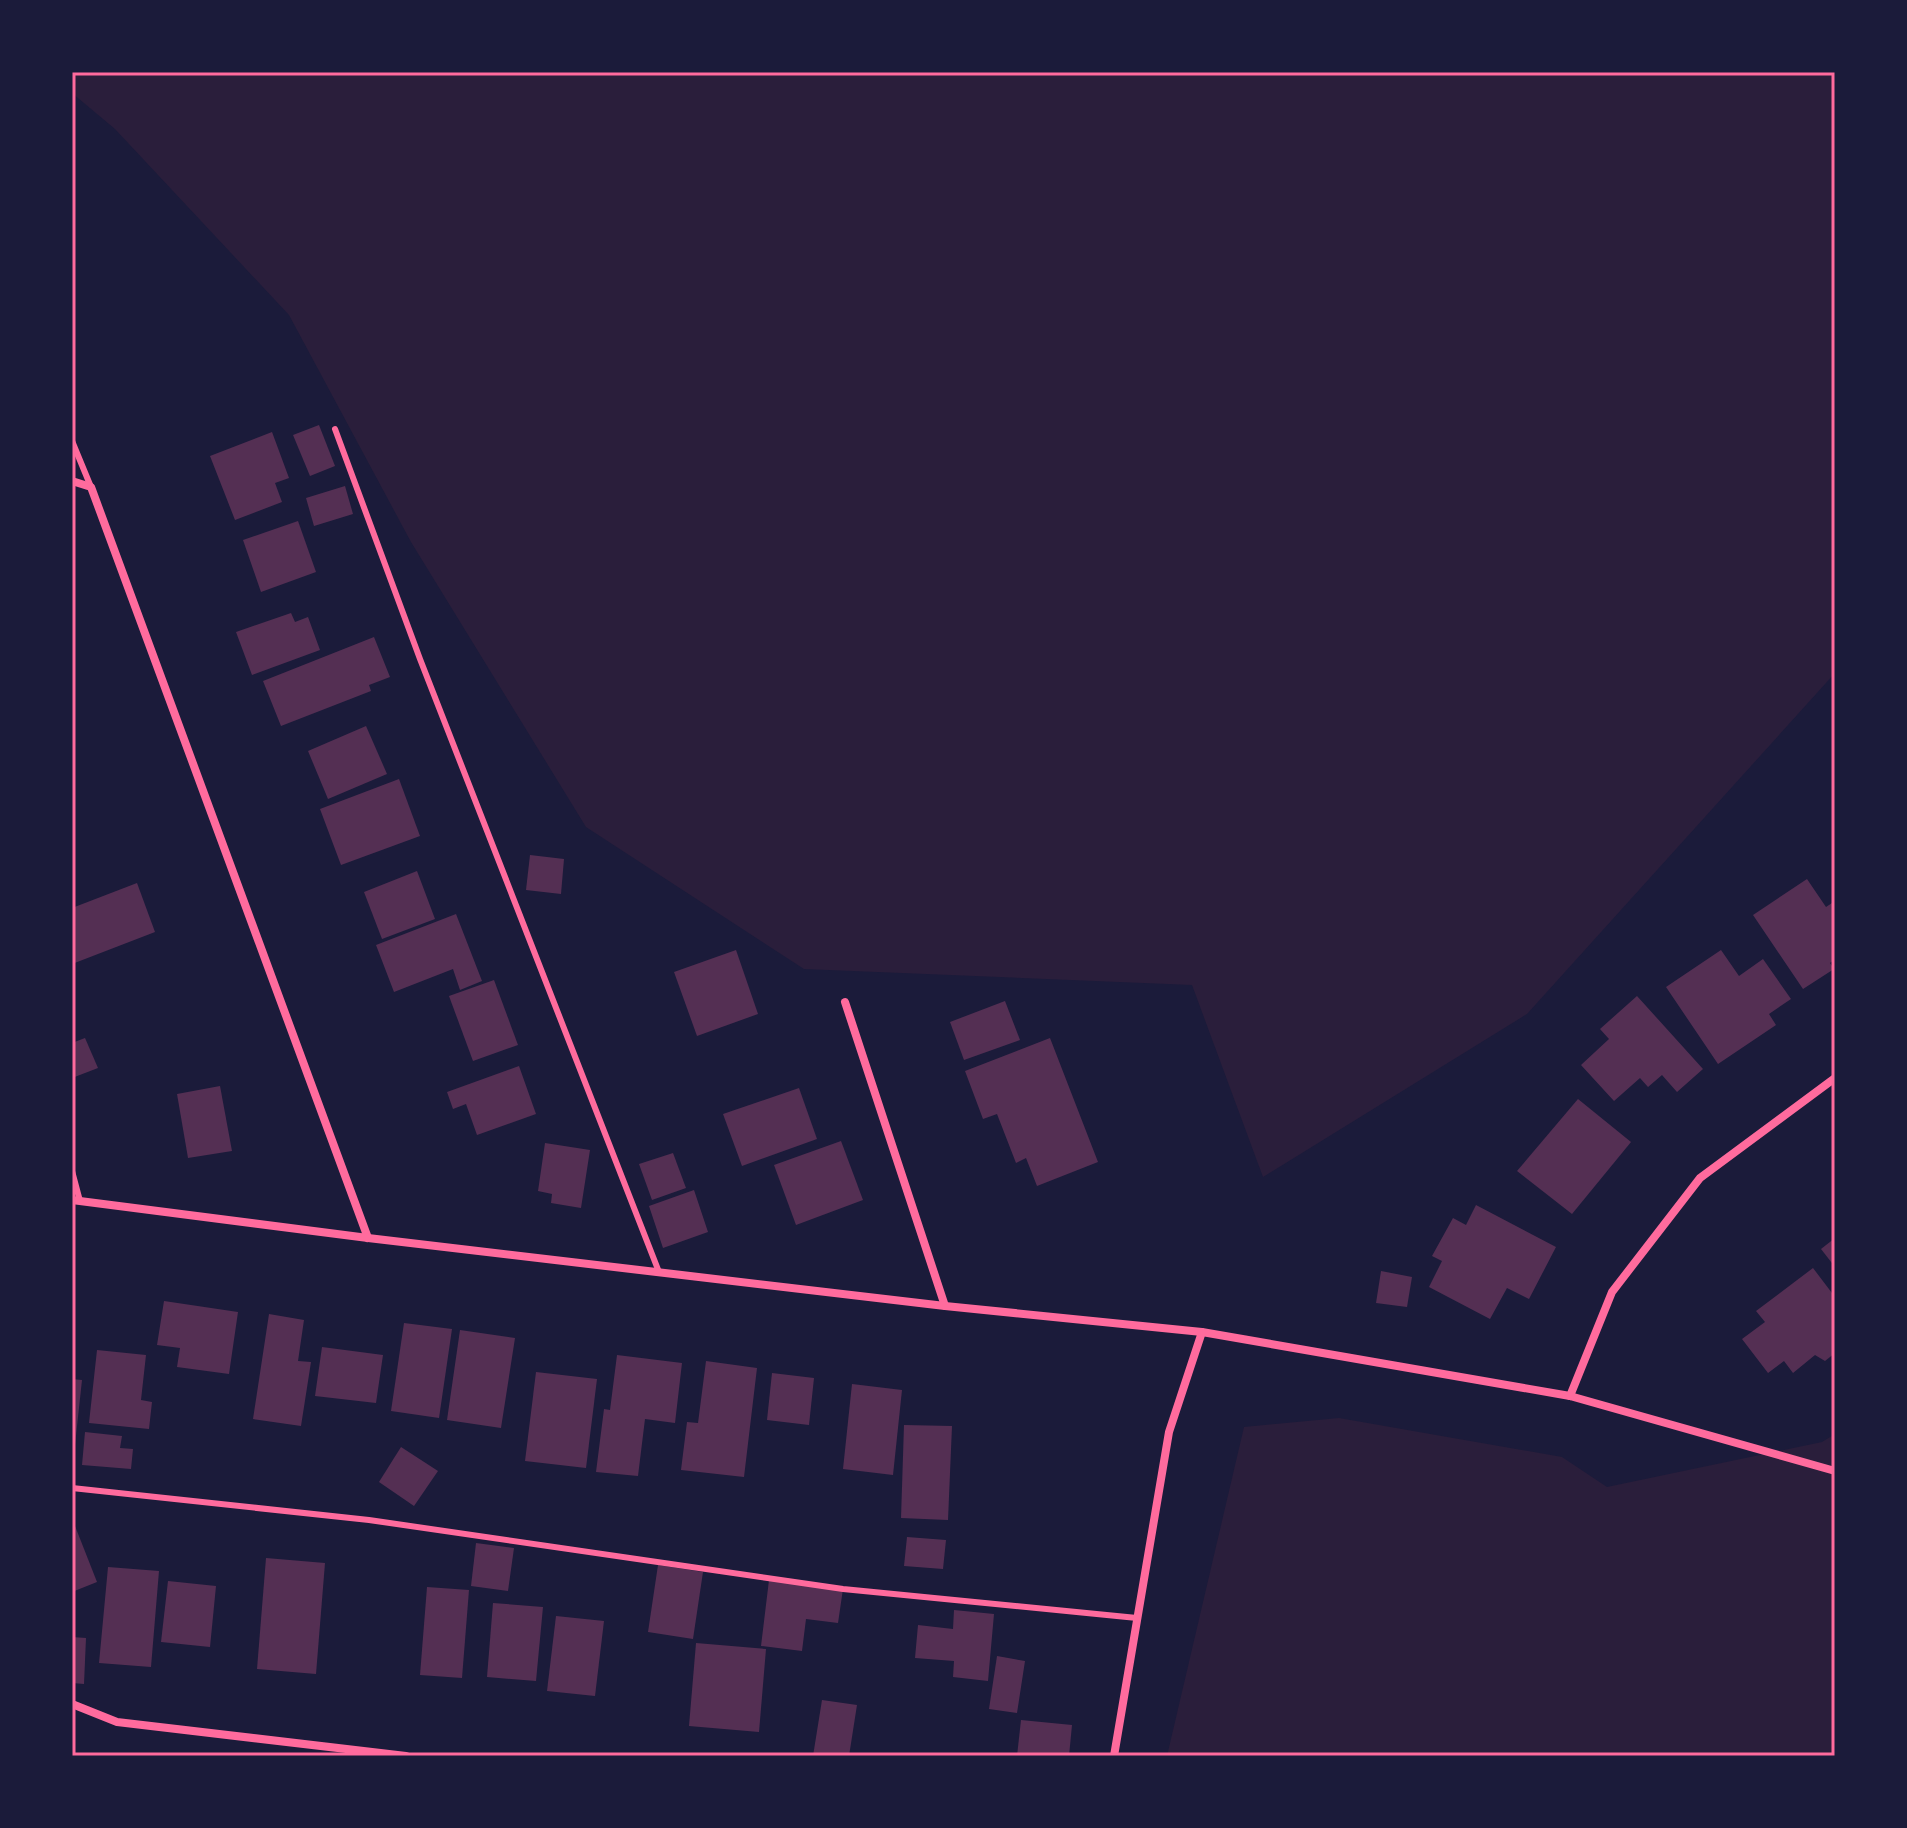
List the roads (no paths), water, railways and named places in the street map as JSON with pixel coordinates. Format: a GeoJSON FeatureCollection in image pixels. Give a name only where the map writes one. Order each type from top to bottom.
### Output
{"type":"FeatureCollection","features":[{"type":"Feature","properties":{"kind":"street"},"geometry":{"type":"LineString","coordinates":[[72,481],[91,487],[368,1238]]}},
{"type":"Feature","properties":{"kind":"street"},"geometry":{"type":"LineString","coordinates":[[845,1002],[945,1306]]}},
{"type":"Feature","properties":{"kind":"street"},"geometry":{"type":"LineString","coordinates":[[1570,1396],[1612,1292],[1700,1178],[1835,1078]]}},
{"type":"Feature","properties":{"kind":"street"},"geometry":{"type":"LineString","coordinates":[[76,1201],[945,1306],[1202,1332],[1570,1396],[1835,1471]]}},
{"type":"Feature","properties":{"kind":"street"},"geometry":{"type":"LineString","coordinates":[[1114,1756],[1169,1432],[1202,1332]]}},
{"type":"Feature","properties":{"kind":"street"},"geometry":{"type":"LineString","coordinates":[[72,1704],[117,1722],[406,1756]]}},
{"type":"Feature","properties":{"kind":"lane"},"geometry":{"type":"LineString","coordinates":[[335,429],[420,659],[659,1272]]}},
{"type":"Feature","properties":{"kind":"lane"},"geometry":{"type":"LineString","coordinates":[[72,441],[91,487]]}},
{"type":"Feature","properties":{"kind":"lane"},"geometry":{"type":"LineString","coordinates":[[72,1171],[76,1201]]}},
{"type":"Feature","properties":{"kind":"lane"},"geometry":{"type":"LineString","coordinates":[[72,1488],[369,1520],[843,1589],[1137,1618]]}}]}
